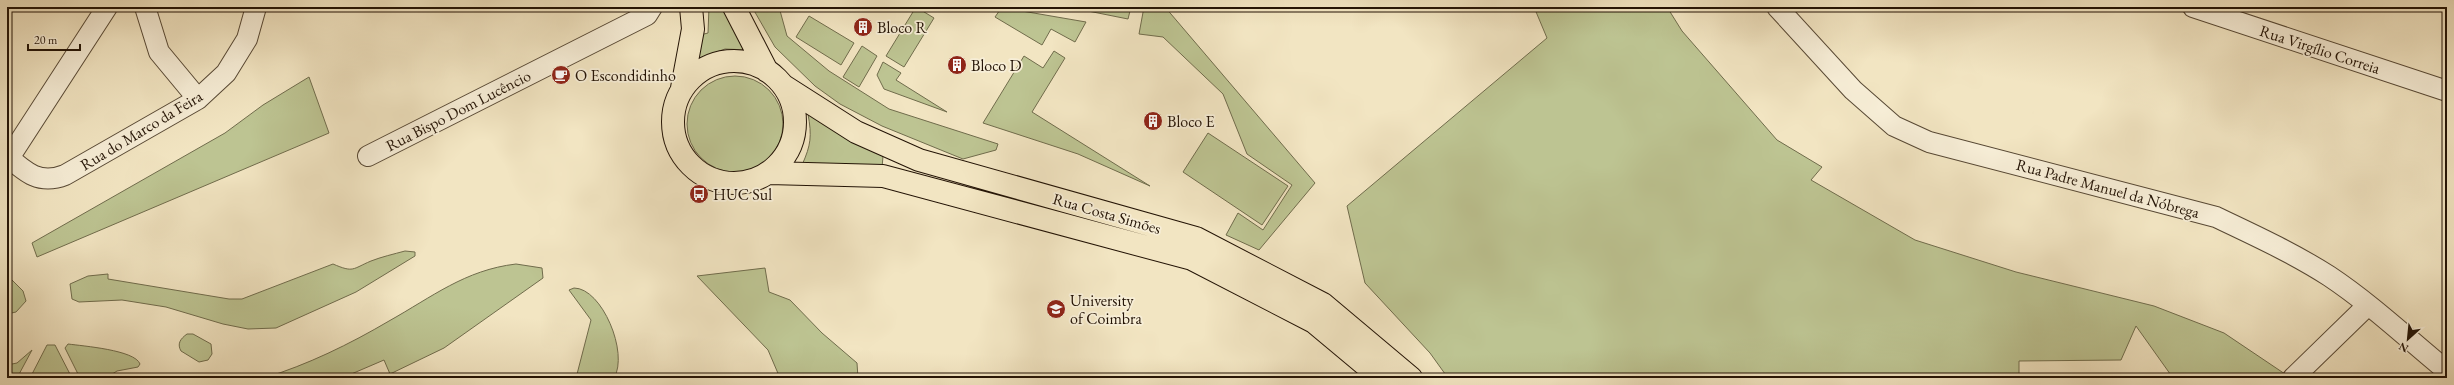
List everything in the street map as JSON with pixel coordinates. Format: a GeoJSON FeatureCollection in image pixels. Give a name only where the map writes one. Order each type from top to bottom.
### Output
{"type":"FeatureCollection","features":[{"type":"Feature","properties":{"kind":"main road"},"geometry":{"type":"LineString","coordinates":[[682,88],[695,74],[718,63],[731,61],[750,63],[767,71],[784,86],[792,104],[795,123],[789,148],[783,159],[769,173],[747,182],[727,183],[707,178],[691,166],[679,150],[673,131],[673,110],[682,88],[693,29],[691,7]]}},
{"type":"Feature","properties":{"kind":"main road"},"geometry":{"type":"LineString","coordinates":[[734,7],[767,71]]}},
{"type":"Feature","properties":{"kind":"main road","name":"Rua Costa Simões"},"geometry":{"type":"LineString","coordinates":[[784,86],[856,132],[919,160],[1196,238],[1323,304],[1411,378]]}},
{"type":"Feature","properties":{"kind":"main road","name":"Rua Costa Simões"},"geometry":{"type":"LineString","coordinates":[[769,173],[883,176],[1192,259],[1314,322],[1381,378]]}},
{"type":"Feature","properties":{"kind":"street"},"geometry":{"type":"LineString","coordinates":[[8,157],[107,7]]}},
{"type":"Feature","properties":{"kind":"street"},"geometry":{"type":"LineString","coordinates":[[145,7],[158,52],[198,99]]}},
{"type":"Feature","properties":{"kind":"street","name":"Rua do Marco da Feira"},"geometry":{"type":"LineString","coordinates":[[8,157],[34,177],[52,180],[65,175],[198,99],[226,73],[247,39],[256,7]]}},
{"type":"Feature","properties":{"kind":"street","name":"Rua Bispo Dom Lucêncio"},"geometry":{"type":"LineString","coordinates":[[368,156],[647,14],[652,7]]}},
{"type":"Feature","properties":{"kind":"street","name":"Rua Padre Manuel da Nóbrega"},"geometry":{"type":"LineString","coordinates":[[1777,7],[1853,90],[1894,126],[1929,142],[2216,217],[2257,236],[2329,276],[2368,305],[2447,371]]}},
{"type":"Feature","properties":{"kind":"street","name":"Rua Virgílio Correia"},"geometry":{"type":"LineString","coordinates":[[2193,7],[2447,90]]}},
{"type":"Feature","properties":{"kind":"street"},"geometry":{"type":"LineString","coordinates":[[2293,378],[2368,305]]}},
{"type":"Feature","properties":{"kind":"green space"},"geometry":{"type":"Polygon","coordinates":[[[709,7],[723,7],[748,50],[725,49],[697,59],[700,35],[708,33],[709,7]]]}},
{"type":"Feature","properties":{"kind":"green space"},"geometry":{"type":"Polygon","coordinates":[[[752,7],[779,7],[787,36],[829,71],[889,109],[998,144],[996,150],[963,159],[882,126],[840,104],[815,86],[775,47],[752,7]]]}},
{"type":"Feature","properties":{"kind":"green space"},"geometry":{"type":"Polygon","coordinates":[[[916,7],[934,18],[904,67],[886,56],[916,7]]]}},
{"type":"Feature","properties":{"kind":"green space"},"geometry":{"type":"Polygon","coordinates":[[[1002,7],[1023,7],[1022,11],[1086,22],[1075,42],[1051,29],[1042,45],[995,17],[1002,7]]]}},
{"type":"Feature","properties":{"kind":"green space"},"geometry":{"type":"Polygon","coordinates":[[[1068,7],[1131,7],[1128,19],[1068,7]]]}},
{"type":"Feature","properties":{"kind":"green space"},"geometry":{"type":"Polygon","coordinates":[[[1144,7],[1165,7],[1315,183],[1259,250],[1226,235],[1238,213],[1263,230],[1292,185],[1247,154],[1223,94],[1163,37],[1139,34],[1144,7]]]}},
{"type":"Feature","properties":{"kind":"green space"},"geometry":{"type":"Polygon","coordinates":[[[1534,7],[1667,7],[1682,31],[1777,140],[1822,167],[1811,180],[1915,240],[2016,272],[2154,306],[2224,333],[2285,374],[2281,378],[2173,378],[2136,326],[2121,360],[2019,361],[2019,378],[1448,378],[1430,353],[1365,283],[1347,206],[1547,38],[1534,7]]]}},
{"type":"Feature","properties":{"kind":"green space"},"geometry":{"type":"Polygon","coordinates":[[[809,16],[854,43],[841,65],[796,37],[809,16]]]}},
{"type":"Feature","properties":{"kind":"green space"},"geometry":{"type":"Polygon","coordinates":[[[862,46],[877,56],[859,87],[843,77],[862,46]]]}},
{"type":"Feature","properties":{"kind":"green space"},"geometry":{"type":"Polygon","coordinates":[[[1054,51],[1065,58],[1032,112],[1150,186],[1078,154],[983,123],[1024,56],[1043,68],[1054,51]]]}},
{"type":"Feature","properties":{"kind":"green space"},"geometry":{"type":"Polygon","coordinates":[[[883,62],[901,73],[896,80],[947,112],[884,89],[877,75],[883,62]]]}},
{"type":"Feature","properties":{"kind":"green space"},"geometry":{"type":"Polygon","coordinates":[[[735,76],[753,79],[769,90],[780,106],[783,124],[780,142],[769,158],[753,169],[735,172],[717,169],[701,158],[690,142],[687,124],[690,106],[701,90],[717,79],[735,76]]]}},
{"type":"Feature","properties":{"kind":"green space"},"geometry":{"type":"Polygon","coordinates":[[[309,77],[329,133],[37,257],[32,243],[225,133],[263,105],[309,77]]]}},
{"type":"Feature","properties":{"kind":"green space"},"geometry":{"type":"Polygon","coordinates":[[[808,114],[883,156],[882,168],[802,165],[810,140],[808,114]]]}},
{"type":"Feature","properties":{"kind":"green space"},"geometry":{"type":"Polygon","coordinates":[[[1208,133],[1288,186],[1262,225],[1183,172],[1208,133]]]}},
{"type":"Feature","properties":{"kind":"green space"},"geometry":{"type":"Polygon","coordinates":[[[405,251],[415,252],[415,256],[356,292],[276,328],[248,329],[223,324],[166,307],[122,300],[79,302],[72,299],[70,284],[88,276],[108,274],[108,279],[229,299],[242,299],[333,264],[353,269],[375,260],[405,251]]]}},
{"type":"Feature","properties":{"kind":"green space"},"geometry":{"type":"Polygon","coordinates":[[[516,264],[542,268],[543,278],[444,348],[390,374],[384,360],[342,378],[264,378],[296,367],[344,346],[465,278],[498,267],[516,264]]]}},
{"type":"Feature","properties":{"kind":"green space"},"geometry":{"type":"Polygon","coordinates":[[[765,268],[769,292],[790,300],[822,333],[857,363],[858,378],[780,378],[768,350],[697,276],[765,268]]]}},
{"type":"Feature","properties":{"kind":"green space"},"geometry":{"type":"Polygon","coordinates":[[[7,275],[23,291],[26,301],[16,312],[7,314],[7,275]]]}},
{"type":"Feature","properties":{"kind":"green space"},"geometry":{"type":"Polygon","coordinates":[[[574,288],[584,291],[594,299],[603,310],[610,324],[618,353],[618,367],[614,378],[576,378],[591,320],[569,290],[574,288]]]}},
{"type":"Feature","properties":{"kind":"green space"},"geometry":{"type":"Polygon","coordinates":[[[187,334],[193,334],[211,344],[212,354],[208,360],[199,362],[181,351],[179,346],[180,342],[187,334]]]}},
{"type":"Feature","properties":{"kind":"green space"},"geometry":{"type":"Polygon","coordinates":[[[68,344],[119,352],[136,359],[140,364],[138,367],[117,371],[106,378],[80,378],[65,348],[68,344]]]}},
{"type":"Feature","properties":{"kind":"green space"},"geometry":{"type":"Polygon","coordinates":[[[47,345],[55,345],[72,378],[30,378],[47,345]]]}},
{"type":"Feature","properties":{"kind":"green space"},"geometry":{"type":"Polygon","coordinates":[[[32,350],[17,378],[7,378],[7,365],[17,363],[32,350]]]}},
{"type":"Feature","properties":{"kind":"place","name":"Bloco R"},"geometry":{"type":"Point","coordinates":[863,27]}},
{"type":"Feature","properties":{"kind":"place","name":"Bloco D"},"geometry":{"type":"Point","coordinates":[957,65]}},
{"type":"Feature","properties":{"kind":"place","name":"O Escondidinho"},"geometry":{"type":"Point","coordinates":[561,75]}},
{"type":"Feature","properties":{"kind":"place","name":"Bloco E"},"geometry":{"type":"Point","coordinates":[1153,121]}},
{"type":"Feature","properties":{"kind":"place","name":"HUC Sul"},"geometry":{"type":"Point","coordinates":[699,194]}},
{"type":"Feature","properties":{"kind":"place","name":"University of Coimbra"},"geometry":{"type":"Point","coordinates":[1056,309]}}]}
